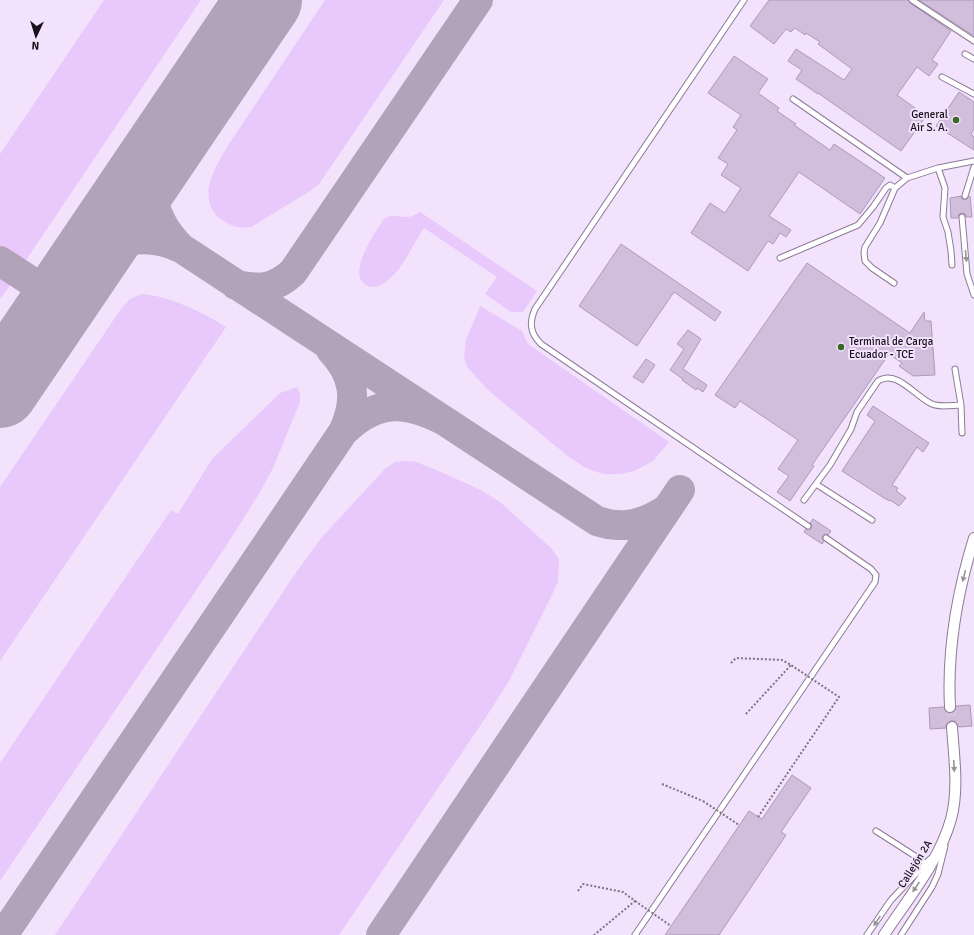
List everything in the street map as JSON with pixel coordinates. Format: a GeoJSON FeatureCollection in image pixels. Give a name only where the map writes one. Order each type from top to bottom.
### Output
{"type":"FeatureCollection","features":[{"type":"Feature","properties":{"kind":"street"},"geometry":{"type":"LineString","coordinates":[[950,707],[949,659],[958,599],[974,538]]}},
{"type":"Feature","properties":{"kind":"street","name":"Callejón 2A"},"geometry":{"type":"LineString","coordinates":[[884,935],[939,850],[951,818],[955,785],[952,727]]}},
{"type":"Feature","properties":{"kind":"lane"},"geometry":{"type":"LineString","coordinates":[[744,0],[535,309],[532,316],[532,331],[535,338],[541,344],[808,526]]}},
{"type":"Feature","properties":{"kind":"lane"},"geometry":{"type":"LineString","coordinates":[[912,0],[974,41]]}},
{"type":"Feature","properties":{"kind":"lane"},"geometry":{"type":"LineString","coordinates":[[965,54],[974,59]]}},
{"type":"Feature","properties":{"kind":"lane"},"geometry":{"type":"LineString","coordinates":[[942,77],[974,94]]}},
{"type":"Feature","properties":{"kind":"lane"},"geometry":{"type":"LineString","coordinates":[[794,99],[908,178]]}},
{"type":"Feature","properties":{"kind":"lane"},"geometry":{"type":"LineString","coordinates":[[894,283],[872,268],[865,261],[864,253],[865,247],[882,217],[895,188],[908,178],[938,168],[974,161]]}},
{"type":"Feature","properties":{"kind":"lane"},"geometry":{"type":"LineString","coordinates":[[965,196],[974,167]]}},
{"type":"Feature","properties":{"kind":"lane"},"geometry":{"type":"LineString","coordinates":[[938,168],[945,188],[943,217],[952,251],[952,265]]}},
{"type":"Feature","properties":{"kind":"lane"},"geometry":{"type":"LineString","coordinates":[[780,258],[858,225],[886,188],[890,185],[895,188]]}},
{"type":"Feature","properties":{"kind":"lane"},"geometry":{"type":"LineString","coordinates":[[962,217],[968,274],[974,296]]}},
{"type":"Feature","properties":{"kind":"lane"},"geometry":{"type":"LineString","coordinates":[[955,369],[961,405],[962,433]]}},
{"type":"Feature","properties":{"kind":"lane"},"geometry":{"type":"LineString","coordinates":[[804,500],[830,465],[851,429],[857,412],[878,381],[881,379],[895,379],[930,404],[961,405]]}},
{"type":"Feature","properties":{"kind":"lane"},"geometry":{"type":"LineString","coordinates":[[816,484],[872,520]]}},
{"type":"Feature","properties":{"kind":"lane"},"geometry":{"type":"LineString","coordinates":[[636,935],[875,582],[876,575],[872,569],[826,538]]}},
{"type":"Feature","properties":{"kind":"lane"},"geometry":{"type":"LineString","coordinates":[[902,935],[927,897],[938,874],[951,818]]}},
{"type":"Feature","properties":{"kind":"lane"},"geometry":{"type":"LineString","coordinates":[[876,831],[926,863]]}},
{"type":"Feature","properties":{"kind":"lane"},"geometry":{"type":"LineString","coordinates":[[867,935],[890,900],[939,850]]}},
{"type":"Feature","properties":{"kind":"path"},"geometry":{"type":"LineString","coordinates":[[731,663],[736,658],[782,660],[839,697],[758,816]]}},
{"type":"Feature","properties":{"kind":"path"},"geometry":{"type":"LineString","coordinates":[[745,715],[791,665]]}},
{"type":"Feature","properties":{"kind":"path"},"geometry":{"type":"LineString","coordinates":[[662,784],[703,801],[739,826]]}},
{"type":"Feature","properties":{"kind":"path"},"geometry":{"type":"LineString","coordinates":[[578,891],[583,884],[623,892],[671,926]]}},
{"type":"Feature","properties":{"kind":"path"},"geometry":{"type":"LineString","coordinates":[[594,935],[635,901]]}},
{"type":"Feature","properties":{"kind":"shaded area"},"geometry":{"type":"Polygon","coordinates":[[[104,0],[201,0],[24,263],[17,262],[0,253],[0,154],[104,0]]]}},
{"type":"Feature","properties":{"kind":"shaded area"},"geometry":{"type":"Polygon","coordinates":[[[325,0],[444,0],[319,184],[251,227],[243,228],[232,225],[222,220],[214,212],[209,202],[208,193],[210,182],[218,162],[325,0]]]}},
{"type":"Feature","properties":{"kind":"shaded area"},"geometry":{"type":"Polygon","coordinates":[[[420,212],[537,291],[523,312],[511,312],[485,294],[497,277],[424,228],[403,263],[393,276],[376,287],[368,286],[361,281],[359,273],[360,264],[364,253],[384,219],[392,216],[409,217],[420,212]]]}},
{"type":"Feature","properties":{"kind":"shaded area"},"geometry":{"type":"Polygon","coordinates":[[[0,269],[7,274],[11,284],[0,299],[0,269]]]}},
{"type":"Feature","properties":{"kind":"shaded area"},"geometry":{"type":"Polygon","coordinates":[[[142,294],[153,295],[175,301],[226,327],[0,661],[0,487],[121,309],[130,299],[142,294]]]}},
{"type":"Feature","properties":{"kind":"shaded area"},"geometry":{"type":"Polygon","coordinates":[[[480,306],[522,331],[528,344],[669,442],[653,461],[634,471],[620,474],[603,474],[586,468],[569,457],[488,390],[468,368],[464,358],[466,340],[480,306]]]}},
{"type":"Feature","properties":{"kind":"shaded area"},"geometry":{"type":"Polygon","coordinates":[[[297,387],[300,393],[300,402],[273,468],[257,497],[226,546],[0,881],[0,763],[171,510],[178,514],[212,459],[280,393],[297,387]]]}},
{"type":"Feature","properties":{"kind":"shaded area"},"geometry":{"type":"Polygon","coordinates":[[[395,462],[416,462],[434,469],[481,490],[500,502],[551,548],[559,559],[558,582],[510,679],[339,935],[55,935],[295,574],[322,537],[385,469],[395,462]]]}},
{"type":"Feature","properties":{"kind":"building"},"geometry":{"type":"Polygon","coordinates":[[[769,0],[908,0],[910,3],[951,31],[932,60],[938,64],[929,76],[917,67],[897,95],[926,116],[901,151],[796,79],[802,70],[788,61],[796,49],[844,80],[852,69],[818,44],[820,42],[806,33],[805,35],[795,28],[791,32],[786,29],[774,44],[750,26],[769,0]]]}},
{"type":"Feature","properties":{"kind":"building"},"geometry":{"type":"Polygon","coordinates":[[[919,0],[974,0],[974,36],[919,0]]]}},
{"type":"Feature","properties":{"kind":"building"},"geometry":{"type":"Polygon","coordinates":[[[734,56],[768,79],[758,93],[779,108],[777,111],[796,124],[794,125],[830,150],[834,144],[885,178],[860,214],[799,172],[769,216],[791,230],[786,237],[780,233],[773,244],[768,241],[748,271],[691,233],[710,203],[725,213],[741,188],[721,175],[728,164],[718,158],[737,130],[733,127],[741,115],[708,93],[734,56]]]}},
{"type":"Feature","properties":{"kind":"building","name":"General Air S. A."},"geometry":{"type":"Polygon","coordinates":[[[959,92],[974,102],[974,129],[971,134],[974,137],[974,150],[936,126],[959,92]]]}},
{"type":"Feature","properties":{"kind":"building"},"geometry":{"type":"Polygon","coordinates":[[[961,196],[962,199],[965,200],[970,196],[972,217],[966,217],[965,214],[962,213],[959,214],[958,218],[951,218],[950,198],[961,196]]]}},
{"type":"Feature","properties":{"kind":"building"},"geometry":{"type":"Polygon","coordinates":[[[621,244],[721,312],[715,321],[674,292],[637,346],[579,306],[621,244]]]}},
{"type":"Feature","properties":{"kind":"building","name":"Terminal de Carga Ecuador - TCE"},"geometry":{"type":"Polygon","coordinates":[[[807,263],[910,333],[924,312],[925,321],[931,321],[935,375],[913,376],[899,366],[902,363],[889,354],[812,465],[814,466],[790,501],[777,492],[789,476],[778,469],[798,440],[740,401],[735,408],[715,395],[807,263]]]}},
{"type":"Feature","properties":{"kind":"building"},"geometry":{"type":"Polygon","coordinates":[[[688,330],[701,339],[683,369],[707,385],[703,392],[697,388],[696,390],[670,370],[684,349],[677,344],[688,330]]]}},
{"type":"Feature","properties":{"kind":"building"},"geometry":{"type":"Polygon","coordinates":[[[646,359],[655,365],[643,383],[633,377],[646,359]]]}},
{"type":"Feature","properties":{"kind":"building"},"geometry":{"type":"Polygon","coordinates":[[[873,406],[929,443],[923,452],[917,447],[892,485],[898,488],[896,491],[906,498],[899,506],[842,471],[875,421],[867,415],[873,406]]]}},
{"type":"Feature","properties":{"kind":"building"},"geometry":{"type":"Polygon","coordinates":[[[813,519],[831,531],[828,535],[823,535],[822,538],[824,541],[822,544],[804,532],[806,529],[811,529],[812,526],[810,523],[813,519]]]}},
{"type":"Feature","properties":{"kind":"building"},"geometry":{"type":"Polygon","coordinates":[[[970,705],[972,726],[959,727],[955,721],[951,721],[946,724],[946,728],[930,729],[929,708],[944,707],[947,712],[951,713],[955,710],[956,706],[970,705]]]}},
{"type":"Feature","properties":{"kind":"building"},"geometry":{"type":"Polygon","coordinates":[[[792,775],[811,788],[781,832],[786,835],[719,935],[665,935],[749,811],[762,819],[792,775]]]}},
{"type":"Feature","properties":{"kind":"taxiway"},"geometry":{"type":"LineString","coordinates":[[236,285],[260,288],[267,287],[280,282],[293,272],[478,0]]}},
{"type":"Feature","properties":{"kind":"taxiway"},"geometry":{"type":"LineString","coordinates":[[160,153],[155,171],[153,187],[155,207],[158,216],[168,233],[181,248],[597,521],[616,525],[634,524],[642,522],[667,509]]}},
{"type":"Feature","properties":{"kind":"taxiway"},"geometry":{"type":"LineString","coordinates":[[85,263],[108,249],[131,240],[155,240],[181,248]]}},
{"type":"Feature","properties":{"kind":"taxiway"},"geometry":{"type":"LineString","coordinates":[[0,261],[60,300]]}},
{"type":"Feature","properties":{"kind":"taxiway"},"geometry":{"type":"LineString","coordinates":[[331,350],[345,369],[352,389],[351,410],[343,432]]}},
{"type":"Feature","properties":{"kind":"taxiway"},"geometry":{"type":"LineString","coordinates":[[3,935],[343,432],[355,421],[367,414],[390,406],[415,409],[429,413],[443,420]]}},
{"type":"Feature","properties":{"kind":"taxiway"},"geometry":{"type":"LineString","coordinates":[[381,935],[680,490]]}},
{"type":"Feature","properties":{"kind":"runway"},"geometry":{"type":"LineString","coordinates":[[0,390],[264,0]]}},
{"type":"Feature","properties":{"kind":"tunnel"},"geometry":{"type":"LineString","coordinates":[[950,707],[952,727]]}},
{"type":"Feature","properties":{"kind":"place","name":"General Air S. A."},"geometry":{"type":"Point","coordinates":[956,120]}},
{"type":"Feature","properties":{"kind":"place","name":"Terminal de Carga Ecuador - TCE"},"geometry":{"type":"Point","coordinates":[841,347]}}]}
